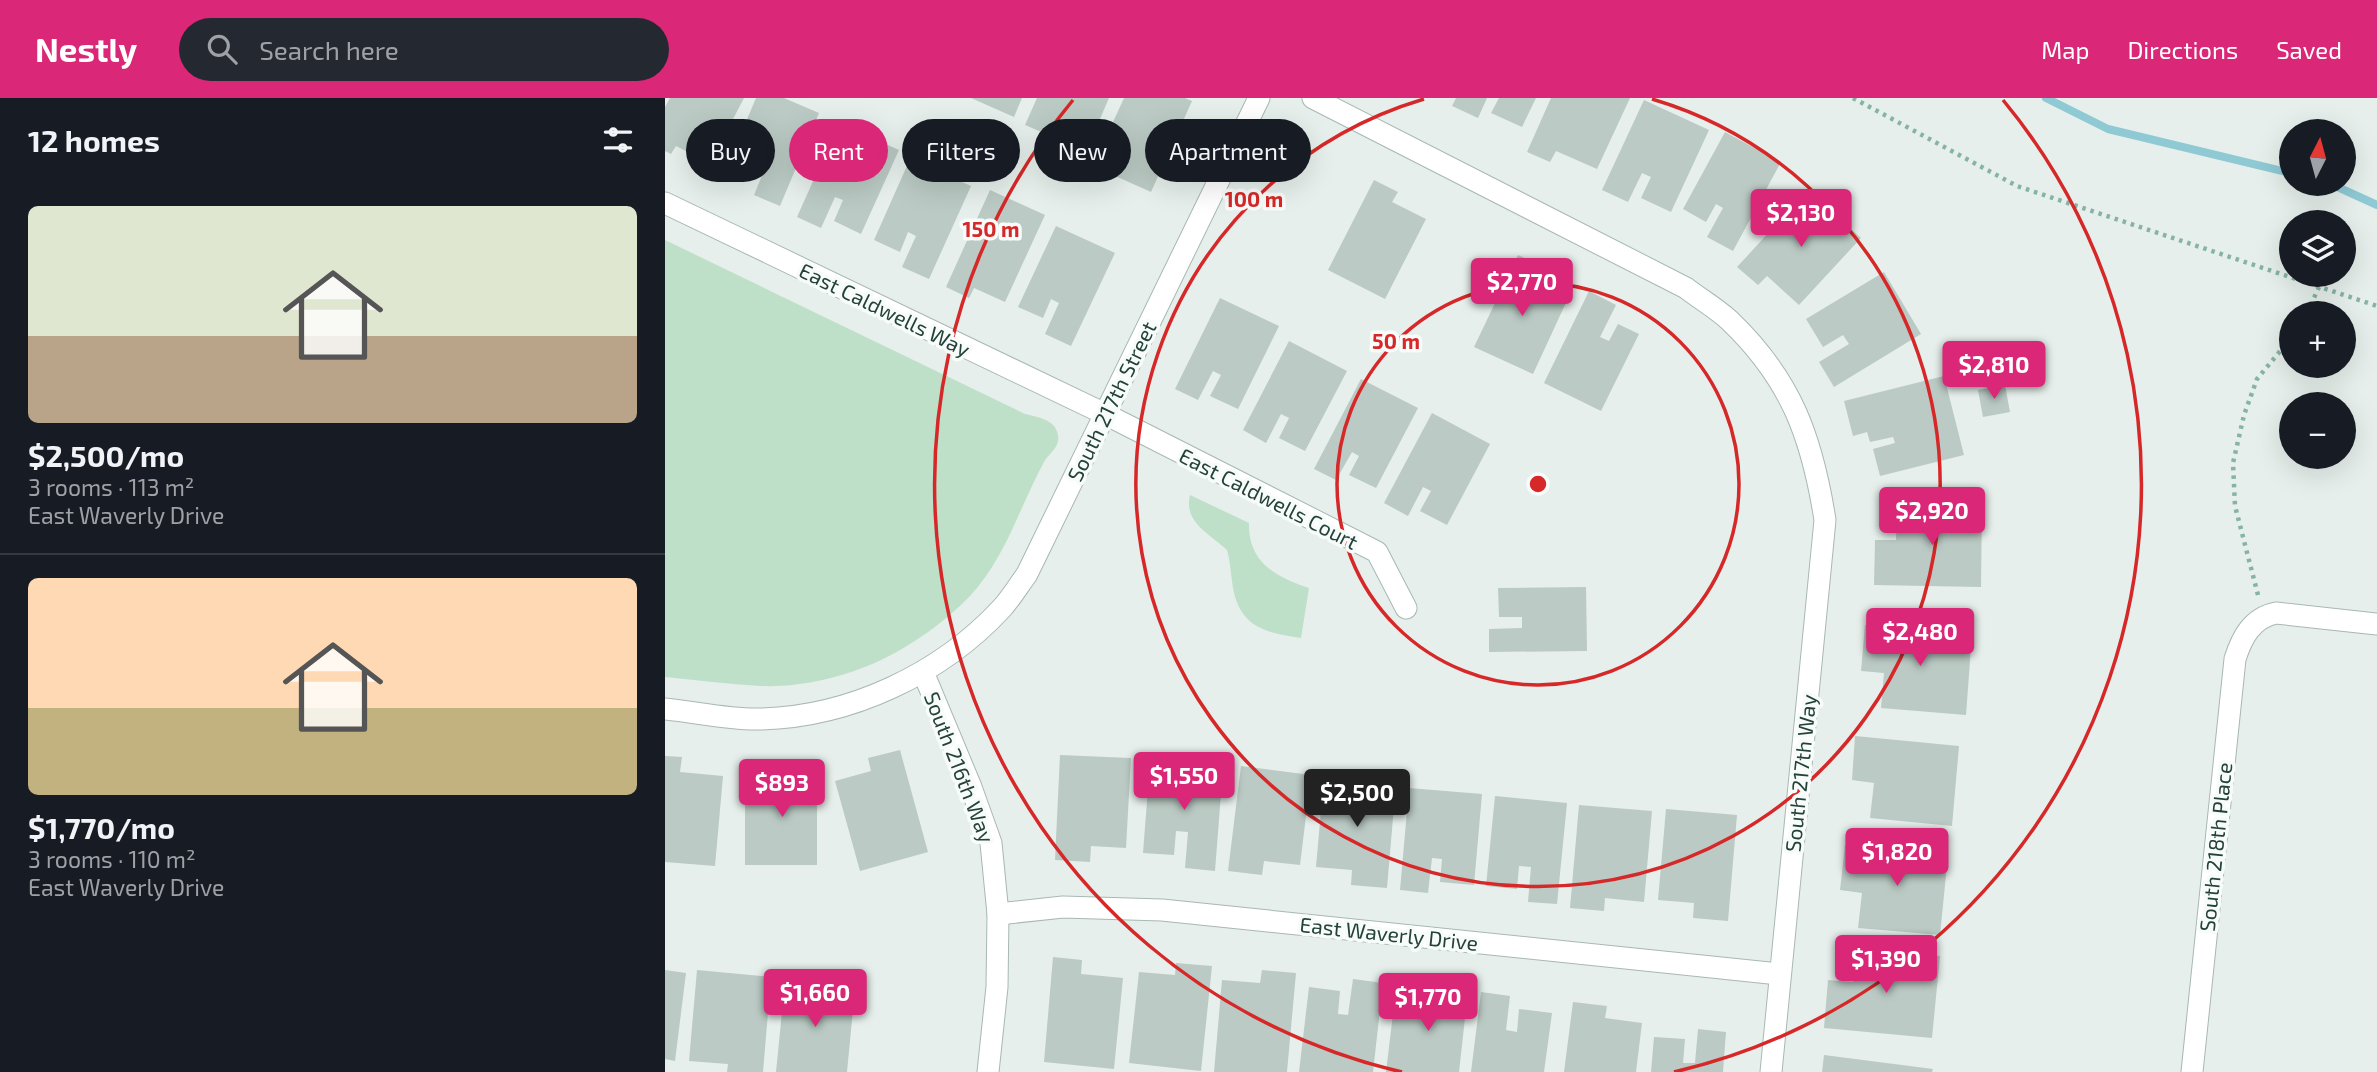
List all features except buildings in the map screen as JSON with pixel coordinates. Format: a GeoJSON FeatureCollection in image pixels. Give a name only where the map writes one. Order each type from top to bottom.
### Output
{"type":"FeatureCollection","features":[{"type":"Feature","properties":{"kind":"street","name":"South 217th Street"},"geometry":{"type":"LineString","coordinates":[[923,672],[974,634],[1003,607],[1027,574],[1259,98]]}},
{"type":"Feature","properties":{"kind":"street","name":"South 217th Way"},"geometry":{"type":"LineString","coordinates":[[1313,98],[1686,288],[1728,319],[1782,382],[1805,434],[1817,474],[1825,520],[1771,1072]]}},
{"type":"Feature","properties":{"kind":"street","name":"East Caldwells Way"},"geometry":{"type":"LineString","coordinates":[[665,203],[1105,414]]}},
{"type":"Feature","properties":{"kind":"street","name":"East Caldwells Court"},"geometry":{"type":"LineString","coordinates":[[1105,414],[1377,552],[1406,608]]}},
{"type":"Feature","properties":{"kind":"street"},"geometry":{"type":"LineString","coordinates":[[2258,620],[2276,613],[2377,624]]}},
{"type":"Feature","properties":{"kind":"street","name":"South 218th Place"},"geometry":{"type":"LineString","coordinates":[[2192,1072],[2235,659],[2243,636],[2258,620]]}},
{"type":"Feature","properties":{"kind":"street"},"geometry":{"type":"LineString","coordinates":[[665,709],[759,719],[799,715],[866,699],[923,672]]}},
{"type":"Feature","properties":{"kind":"street","name":"South 216th Way"},"geometry":{"type":"LineString","coordinates":[[923,672],[971,787],[991,843],[998,914],[997,987],[988,1072]]}},
{"type":"Feature","properties":{"kind":"street","name":"East Waverly Drive"},"geometry":{"type":"LineString","coordinates":[[998,914],[1063,907],[1163,910],[1779,974]]}},
{"type":"Feature","properties":{"kind":"path"},"geometry":{"type":"LineString","coordinates":[[1853,98],[2017,186],[2279,274]]}},
{"type":"Feature","properties":{"kind":"path"},"geometry":{"type":"LineString","coordinates":[[2313,301],[2319,287],[2377,306]]}},
{"type":"Feature","properties":{"kind":"path"},"geometry":{"type":"LineString","coordinates":[[2258,620],[2260,602],[2235,506],[2233,463],[2244,415],[2257,379],[2279,352]]}},
{"type":"Feature","properties":{"kind":"green space"},"geometry":{"type":"Polygon","coordinates":[[[665,240],[1025,414],[1046,420],[1057,430],[1056,447],[1044,462],[1003,549],[982,581],[950,615],[903,648],[851,672],[790,685],[760,686],[665,677],[665,240]]]}},
{"type":"Feature","properties":{"kind":"green space"},"geometry":{"type":"Polygon","coordinates":[[[1190,495],[1249,523],[1253,548],[1259,558],[1286,579],[1309,588],[1301,638],[1268,631],[1244,615],[1234,593],[1227,550],[1194,520],[1190,513],[1190,495]]]}},
{"type":"Feature","properties":{"kind":"waterway"},"geometry":{"type":"LineString","coordinates":[[2046,98],[2108,129],[2279,170]]}},
{"type":"Feature","properties":{"kind":"waterway"},"geometry":{"type":"LineString","coordinates":[[2356,195],[2377,205]]}}]}
